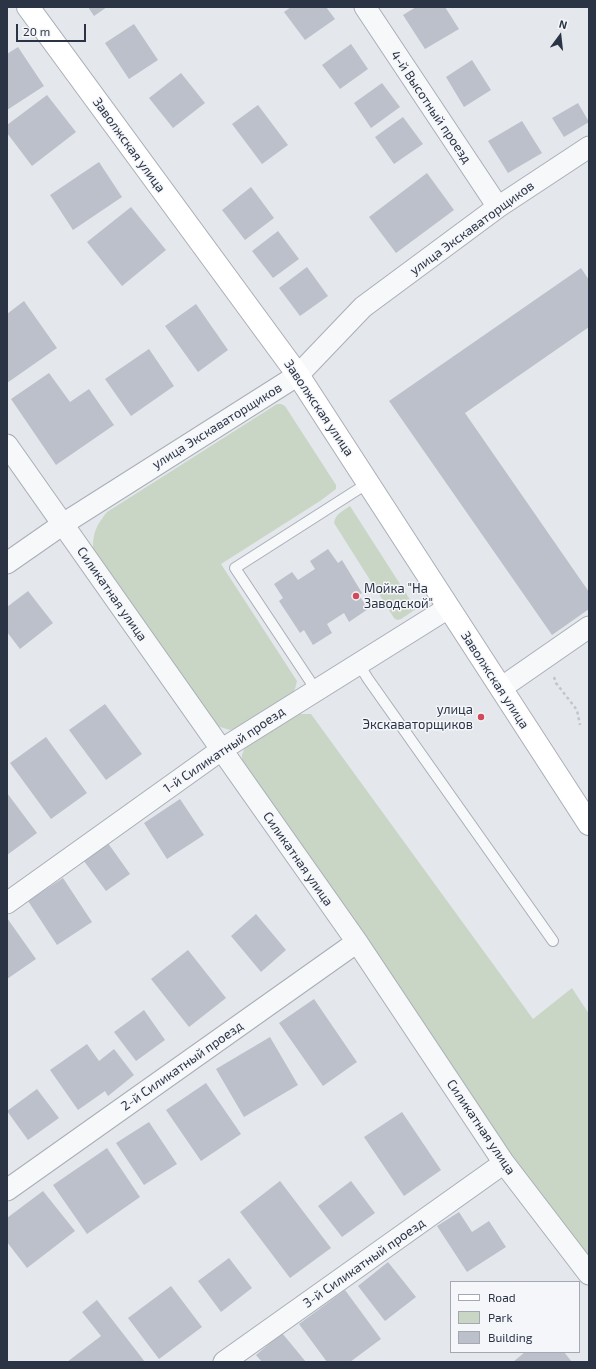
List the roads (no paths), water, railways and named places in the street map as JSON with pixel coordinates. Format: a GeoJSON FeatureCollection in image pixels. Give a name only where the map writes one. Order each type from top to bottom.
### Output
{"type":"FeatureCollection","features":[{"type":"Feature","properties":{"kind":"main road","name":"Заволжская улица"},"geometry":{"type":"LineString","coordinates":[[28,7],[298,375],[589,824]]}},
{"type":"Feature","properties":{"kind":"street","name":"4-й Высотный проезд"},"geometry":{"type":"LineString","coordinates":[[365,7],[498,207]]}},
{"type":"Feature","properties":{"kind":"street","name":"улица Экскаваторщиков"},"geometry":{"type":"LineString","coordinates":[[7,563],[62,524],[298,375],[363,307],[498,207],[589,147]]}},
{"type":"Feature","properties":{"kind":"street","name":"Силикатная улица"},"geometry":{"type":"LineString","coordinates":[[7,445],[357,942],[504,1163],[589,1274]]}},
{"type":"Feature","properties":{"kind":"street","name":"1-й Силикатный проезд"},"geometry":{"type":"LineString","coordinates":[[7,903],[221,750],[448,608]]}},
{"type":"Feature","properties":{"kind":"street"},"geometry":{"type":"LineString","coordinates":[[501,688],[589,627]]}},
{"type":"Feature","properties":{"kind":"street","name":"2-й Силикатный проезд"},"geometry":{"type":"LineString","coordinates":[[7,1190],[357,942]]}},
{"type":"Feature","properties":{"kind":"street","name":"3-й Силикатный проезд"},"geometry":{"type":"LineString","coordinates":[[224,1362],[504,1163]]}},
{"type":"Feature","properties":{"kind":"lane"},"geometry":{"type":"LineString","coordinates":[[316,690],[235,568],[368,484]]}},
{"type":"Feature","properties":{"kind":"lane"},"geometry":{"type":"LineString","coordinates":[[358,663],[377,692],[554,940]]}},
{"type":"Feature","properties":{"kind":"place","name":"Мойка \"На Заводской\""},"geometry":{"type":"Point","coordinates":[356,596]}},
{"type":"Feature","properties":{"kind":"place","name":"улица Экскаваторщиков"},"geometry":{"type":"Point","coordinates":[481,717]}}]}
